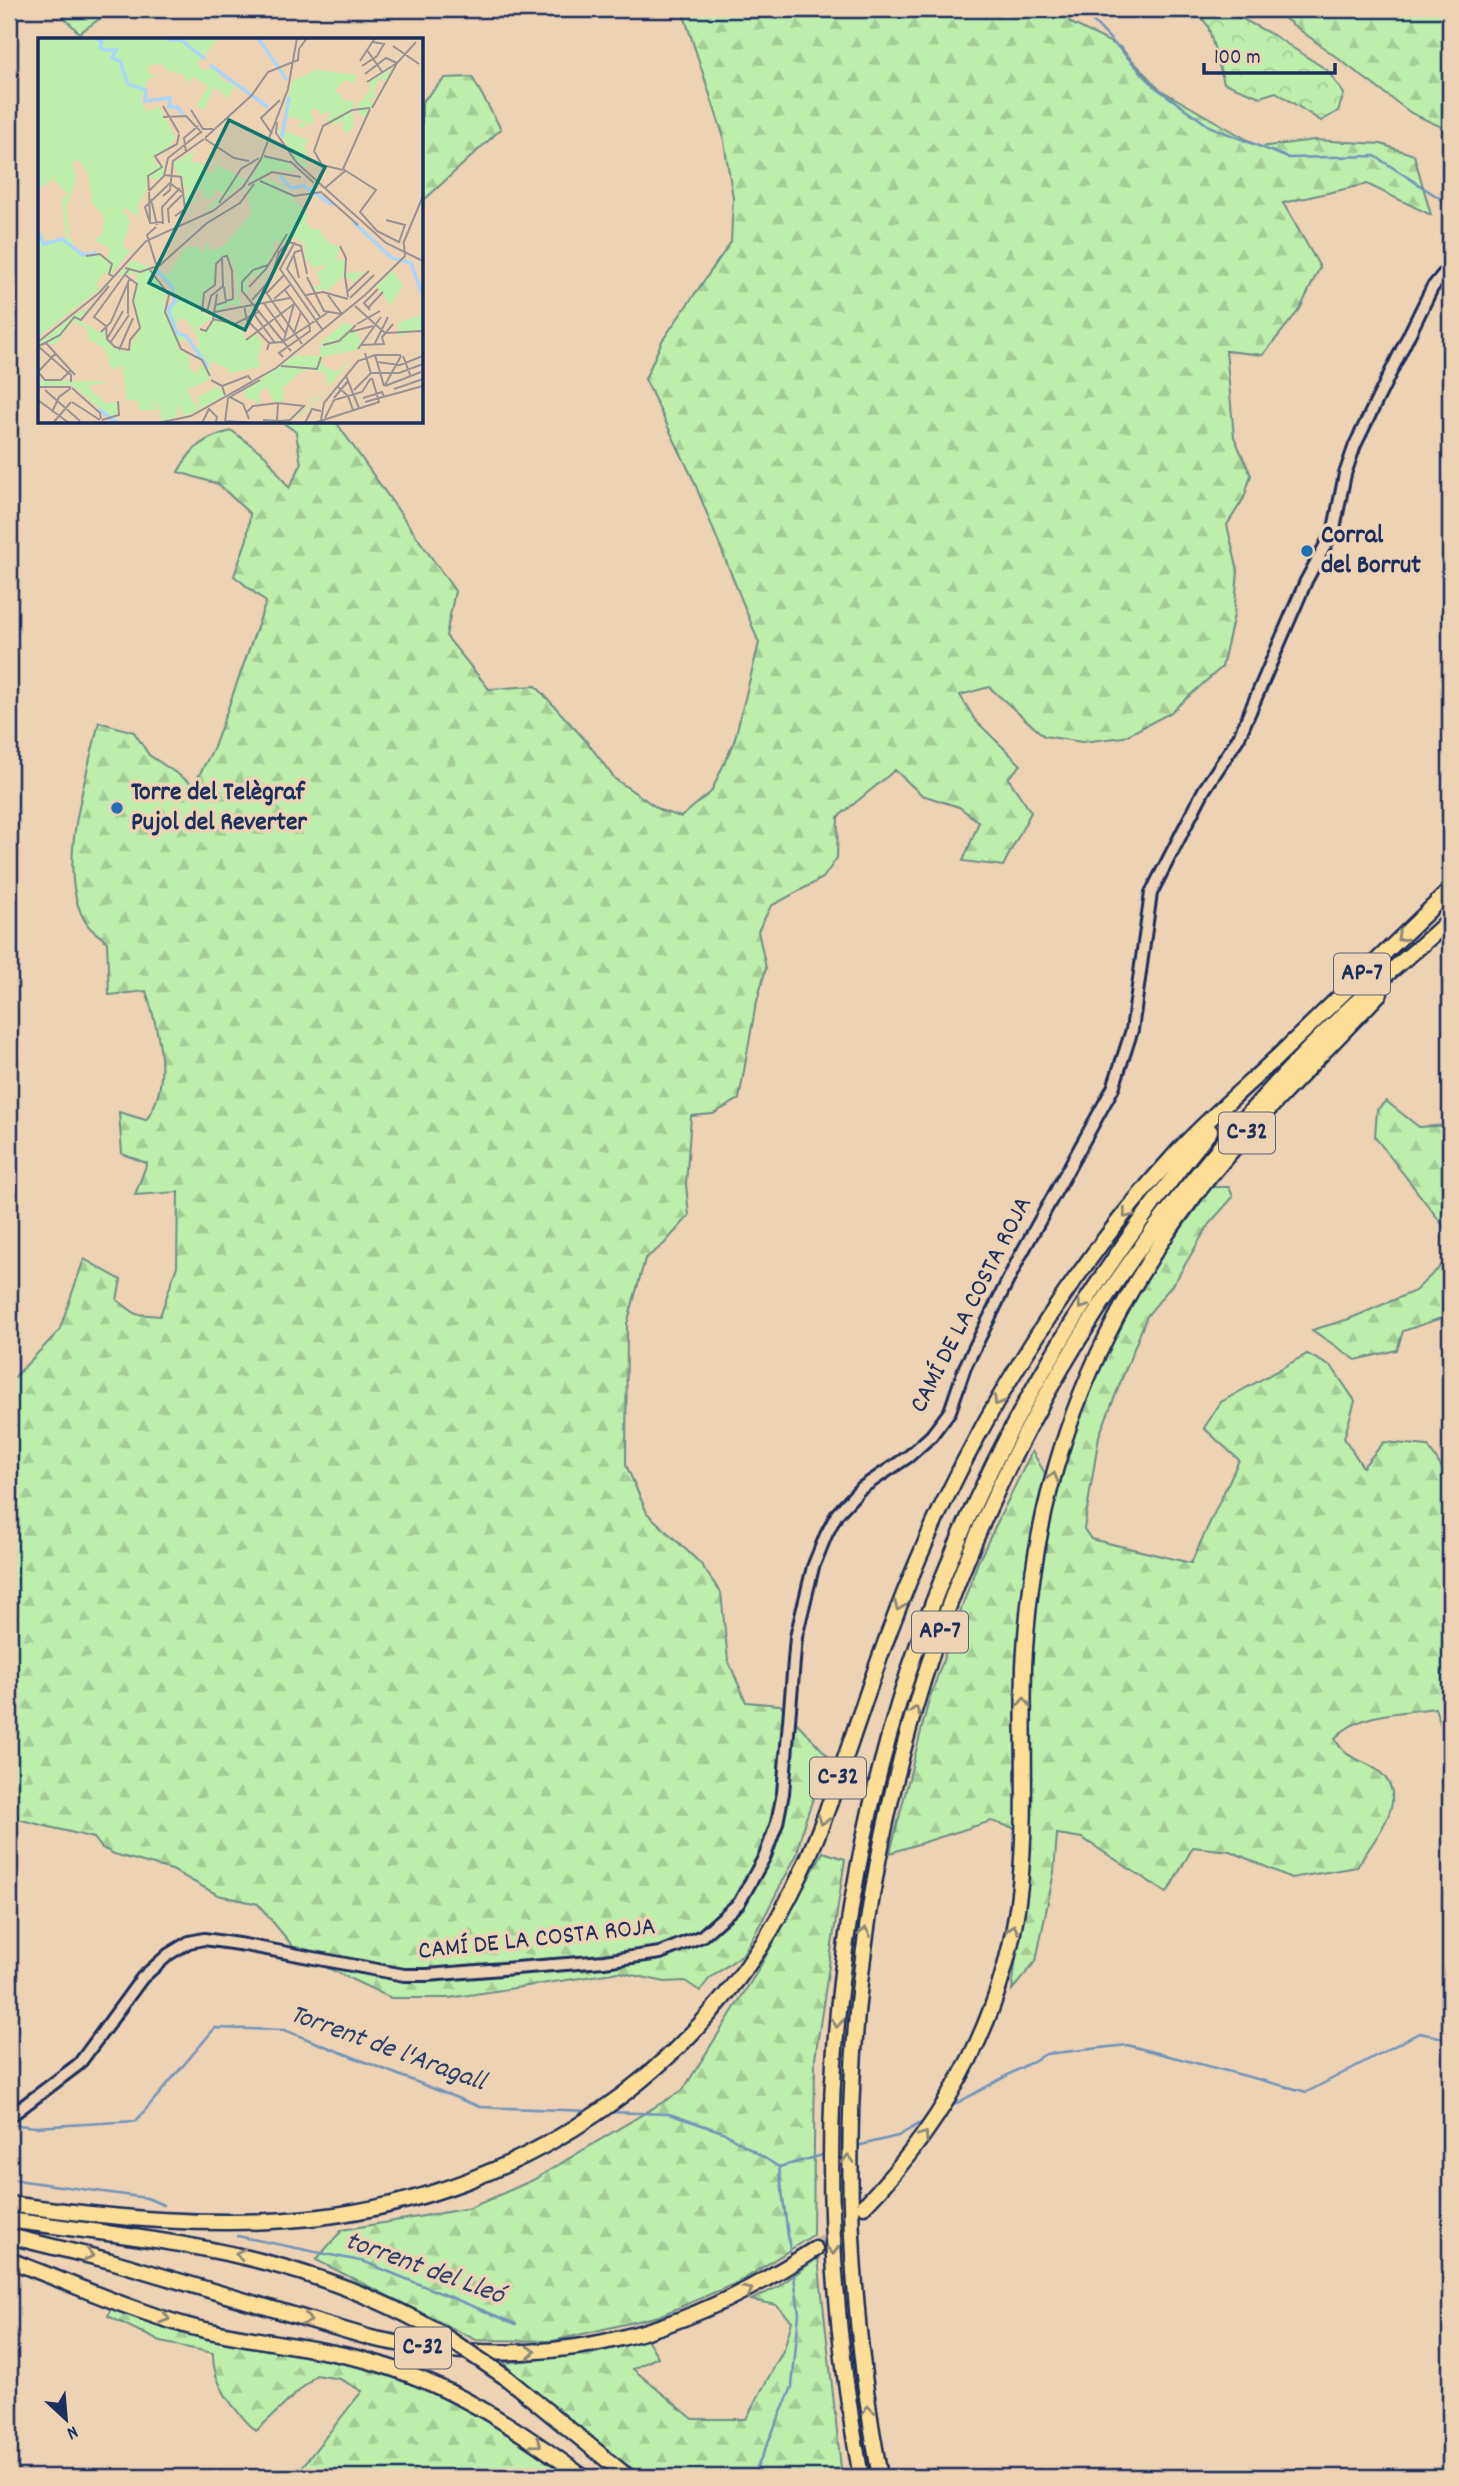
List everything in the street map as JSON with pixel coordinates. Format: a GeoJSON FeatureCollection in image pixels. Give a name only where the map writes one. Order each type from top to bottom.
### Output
{"type":"FeatureCollection","features":[{"type":"Feature","properties":{"kind":"highway","name":"AP-7"},"geometry":{"type":"LineString","coordinates":[[862,2477],[846,2382],[835,2289],[831,2196],[832,2107],[839,2007],[850,1917],[871,1807],[897,1710],[959,1535],[1009,1430],[1058,1342],[1158,1195],[1275,1059],[1450,890]]}},
{"type":"Feature","properties":{"kind":"highway","name":"AP-7"},"geometry":{"type":"LineString","coordinates":[[880,2477],[860,2358],[852,2269],[848,2180],[851,2068],[862,1956],[880,1847],[906,1738],[940,1631],[991,1508],[1030,1427],[1080,1340],[1142,1247],[1206,1163],[1266,1094],[1358,1001],[1450,919]]}},
{"type":"Feature","properties":{"kind":"highway","name":"C-32"},"geometry":{"type":"LineString","coordinates":[[864,2206],[911,2153],[949,2098],[979,2039],[1005,1965],[1022,1868],[1024,1667],[1032,1579],[1053,1478],[1096,1360],[1137,1281],[1193,1197],[1273,1103],[1430,939]]}},
{"type":"Feature","properties":{"kind":"highway","name":"C-32"},"geometry":{"type":"LineString","coordinates":[[9,2204],[121,2217],[209,2222],[299,2219],[388,2206],[473,2180],[535,2152],[610,2105],[662,2063],[694,2032],[731,1988],[769,1933],[790,1895],[818,1833],[913,1572],[960,1471],[1008,1383],[1082,1272],[1179,1150],[1275,1059]]}},
{"type":"Feature","properties":{"kind":"highway","name":"C-32"},"geometry":{"type":"LineString","coordinates":[[9,2220],[210,2248],[272,2262],[366,2294],[440,2333],[504,2376],[628,2477]]}},
{"type":"Feature","properties":{"kind":"highway","name":"C-32"},"geometry":{"type":"LineString","coordinates":[[9,2236],[111,2260],[360,2335],[414,2347],[485,2353],[573,2348],[657,2329],[741,2295],[815,2249]]}},
{"type":"Feature","properties":{"kind":"highway","name":"C-32"},"geometry":{"type":"LineString","coordinates":[[9,2260],[190,2326],[367,2360],[436,2385],[494,2414],[583,2477]]}},
{"type":"Feature","properties":{"kind":"street","name":"CAMÍ DE LA COSTA ROJA"},"geometry":{"type":"LineString","coordinates":[[9,2117],[79,2064],[123,2000],[157,1963],[180,1947],[197,1940],[245,1945],[404,1975],[427,1975],[649,1955],[674,1949],[702,1936],[739,1903],[765,1856],[777,1823],[783,1793],[796,1637],[813,1567],[826,1535],[838,1514],[860,1489],[931,1436],[950,1411],[965,1367],[1019,1258],[1113,1088],[1132,1030],[1151,892],[1204,790],[1239,737],[1306,581],[1334,529],[1345,474],[1355,445],[1432,288],[1450,266]]}},
{"type":"Feature","properties":{"kind":"green space"},"geometry":{"type":"Polygon","coordinates":[[[56,9],[114,9],[79,33],[56,9]]]}},
{"type":"Feature","properties":{"kind":"green space"},"geometry":{"type":"Polygon","coordinates":[[[682,9],[1062,9],[1071,23],[1120,47],[1159,89],[1260,147],[1314,140],[1381,144],[1414,155],[1431,215],[1367,184],[1283,203],[1320,267],[1300,309],[1263,355],[1226,351],[1234,437],[1251,475],[1244,498],[1227,525],[1238,571],[1234,615],[1222,667],[1170,713],[1124,737],[1082,742],[1044,736],[989,687],[960,695],[975,720],[1021,765],[1008,778],[1031,812],[1003,866],[963,861],[979,822],[959,807],[922,795],[895,770],[838,817],[837,858],[823,878],[771,906],[758,931],[766,968],[755,1009],[739,1099],[713,1114],[691,1116],[686,1185],[689,1216],[664,1244],[645,1259],[627,1324],[626,1465],[647,1513],[700,1563],[721,1593],[728,1660],[746,1702],[780,1705],[828,1756],[803,1827],[797,1854],[743,1954],[709,1979],[700,1991],[685,1981],[665,1982],[619,1972],[449,1998],[391,1998],[300,1955],[258,1904],[218,1895],[172,1870],[114,1854],[102,1848],[94,1838],[9,1817],[9,1383],[59,1331],[84,1259],[121,1280],[117,1300],[136,1314],[160,1316],[177,1266],[178,1192],[135,1195],[147,1163],[122,1154],[119,1112],[146,1120],[154,1106],[161,1074],[159,1040],[146,991],[109,995],[107,942],[89,927],[77,903],[73,879],[76,824],[99,722],[134,732],[149,755],[194,785],[214,747],[266,602],[234,576],[247,539],[250,514],[218,484],[178,472],[200,444],[214,436],[232,431],[266,456],[289,488],[301,465],[296,432],[285,424],[337,424],[455,591],[446,636],[489,689],[536,686],[587,742],[615,779],[662,811],[681,817],[711,792],[734,742],[759,643],[693,479],[645,379],[662,341],[731,242],[733,198],[723,135],[682,9]]]}},
{"type":"Feature","properties":{"kind":"green space"},"geometry":{"type":"Polygon","coordinates":[[[1195,9],[1224,9],[1273,35],[1327,70],[1344,94],[1338,111],[1321,121],[1276,92],[1260,97],[1224,83],[1208,26],[1195,9]]]}},
{"type":"Feature","properties":{"kind":"green space"},"geometry":{"type":"Polygon","coordinates":[[[1272,9],[1450,9],[1450,131],[1411,113],[1272,9]]]}},
{"type":"Feature","properties":{"kind":"green space"},"geometry":{"type":"Polygon","coordinates":[[[472,77],[501,129],[424,200],[424,100],[445,78],[472,77]]]}},
{"type":"Feature","properties":{"kind":"green space"},"geometry":{"type":"Polygon","coordinates":[[[1386,1101],[1419,1127],[1450,1125],[1450,1234],[1375,1137],[1377,1110],[1386,1101]]]}},
{"type":"Feature","properties":{"kind":"green space"},"geometry":{"type":"Polygon","coordinates":[[[1212,1187],[1229,1187],[1233,1197],[1209,1224],[1176,1280],[1147,1316],[1099,1436],[1084,1529],[1091,1539],[1191,1563],[1239,1460],[1204,1428],[1221,1402],[1307,1354],[1332,1367],[1355,1401],[1344,1438],[1363,1467],[1384,1442],[1428,1446],[1445,1473],[1450,1473],[1450,1751],[1435,1708],[1369,1718],[1345,1729],[1335,1738],[1344,1751],[1382,1774],[1390,1786],[1392,1799],[1389,1812],[1357,1867],[1291,1878],[1230,1851],[1193,1847],[1167,1893],[1082,1838],[1057,1834],[1054,1872],[1036,1961],[1012,1990],[1031,1833],[991,1821],[890,1853],[929,1700],[978,1562],[1032,1451],[1057,1494],[1090,1389],[1116,1328],[1149,1273],[1212,1187]]]}},
{"type":"Feature","properties":{"kind":"green space"},"geometry":{"type":"Polygon","coordinates":[[[1450,1257],[1450,1315],[1403,1331],[1397,1350],[1356,1360],[1312,1330],[1349,1319],[1415,1291],[1450,1257]]]}},
{"type":"Feature","properties":{"kind":"green space"},"geometry":{"type":"Polygon","coordinates":[[[823,1852],[845,1859],[815,2058],[813,2235],[741,2281],[659,2316],[553,2341],[476,2340],[316,2260],[342,2230],[470,2208],[533,2180],[683,2090],[757,1972],[823,1852]]]}},
{"type":"Feature","properties":{"kind":"green space"},"geometry":{"type":"Polygon","coordinates":[[[818,2258],[842,2477],[646,2477],[607,2452],[527,2387],[504,2363],[592,2354],[647,2339],[658,2357],[633,2369],[693,2419],[746,2419],[784,2349],[792,2321],[776,2305],[751,2300],[776,2288],[818,2258]]]}},
{"type":"Feature","properties":{"kind":"green space"},"geometry":{"type":"Polygon","coordinates":[[[111,2307],[178,2332],[352,2363],[422,2388],[491,2421],[531,2446],[570,2477],[294,2477],[362,2391],[340,2379],[316,2375],[256,2431],[232,2405],[220,2386],[213,2353],[161,2342],[108,2316],[111,2307]]]}},
{"type":"Feature","properties":{"kind":"waterway"},"geometry":{"type":"LineString","coordinates":[[1082,9],[1155,87],[1209,126],[1288,158],[1375,156],[1450,205]]}},
{"type":"Feature","properties":{"kind":"waterway","name":"Torrent de l'Aragall"},"geometry":{"type":"LineString","coordinates":[[9,2124],[35,2127],[136,2121],[215,2028],[284,2030],[480,2107],[590,2111]]}},
{"type":"Feature","properties":{"kind":"waterway","name":"Torrent de l'Aragall"},"geometry":{"type":"LineString","coordinates":[[950,2107],[1046,2054],[1127,2045],[1307,2092],[1419,2033],[1450,2039]]}},
{"type":"Feature","properties":{"kind":"waterway","name":"Torrent de l'Aragall"},"geometry":{"type":"LineString","coordinates":[[607,2112],[669,2114],[723,2132],[779,2167],[827,2154]]}},
{"type":"Feature","properties":{"kind":"waterway","name":"Torrent de l'Aragall"},"geometry":{"type":"LineString","coordinates":[[857,2146],[898,2136],[926,2120]]}},
{"type":"Feature","properties":{"kind":"waterway","name":"torrent del Lleó"},"geometry":{"type":"LineString","coordinates":[[779,2167],[791,2259]]}},
{"type":"Feature","properties":{"kind":"waterway","name":"torrent del Lleó"},"geometry":{"type":"LineString","coordinates":[[9,2179],[147,2198],[163,2205]]}},
{"type":"Feature","properties":{"kind":"waterway","name":"torrent del Lleó"},"geometry":{"type":"LineString","coordinates":[[237,2236],[365,2262],[516,2324]]}},
{"type":"Feature","properties":{"kind":"waterway","name":"torrent del Lleó"},"geometry":{"type":"LineString","coordinates":[[753,2477],[792,2387],[799,2313],[793,2269]]}},
{"type":"Feature","properties":{"kind":"tunnel"},"geometry":{"type":"LineString","coordinates":[[815,2249],[859,2211]]}},
{"type":"Feature","properties":{"kind":"place","name":"Corral del Borrut"},"geometry":{"type":"Point","coordinates":[1307,551]}},
{"type":"Feature","properties":{"kind":"place","name":"Torre del Telègraf Pujol del Reverter"},"geometry":{"type":"Point","coordinates":[117,808]}}]}
